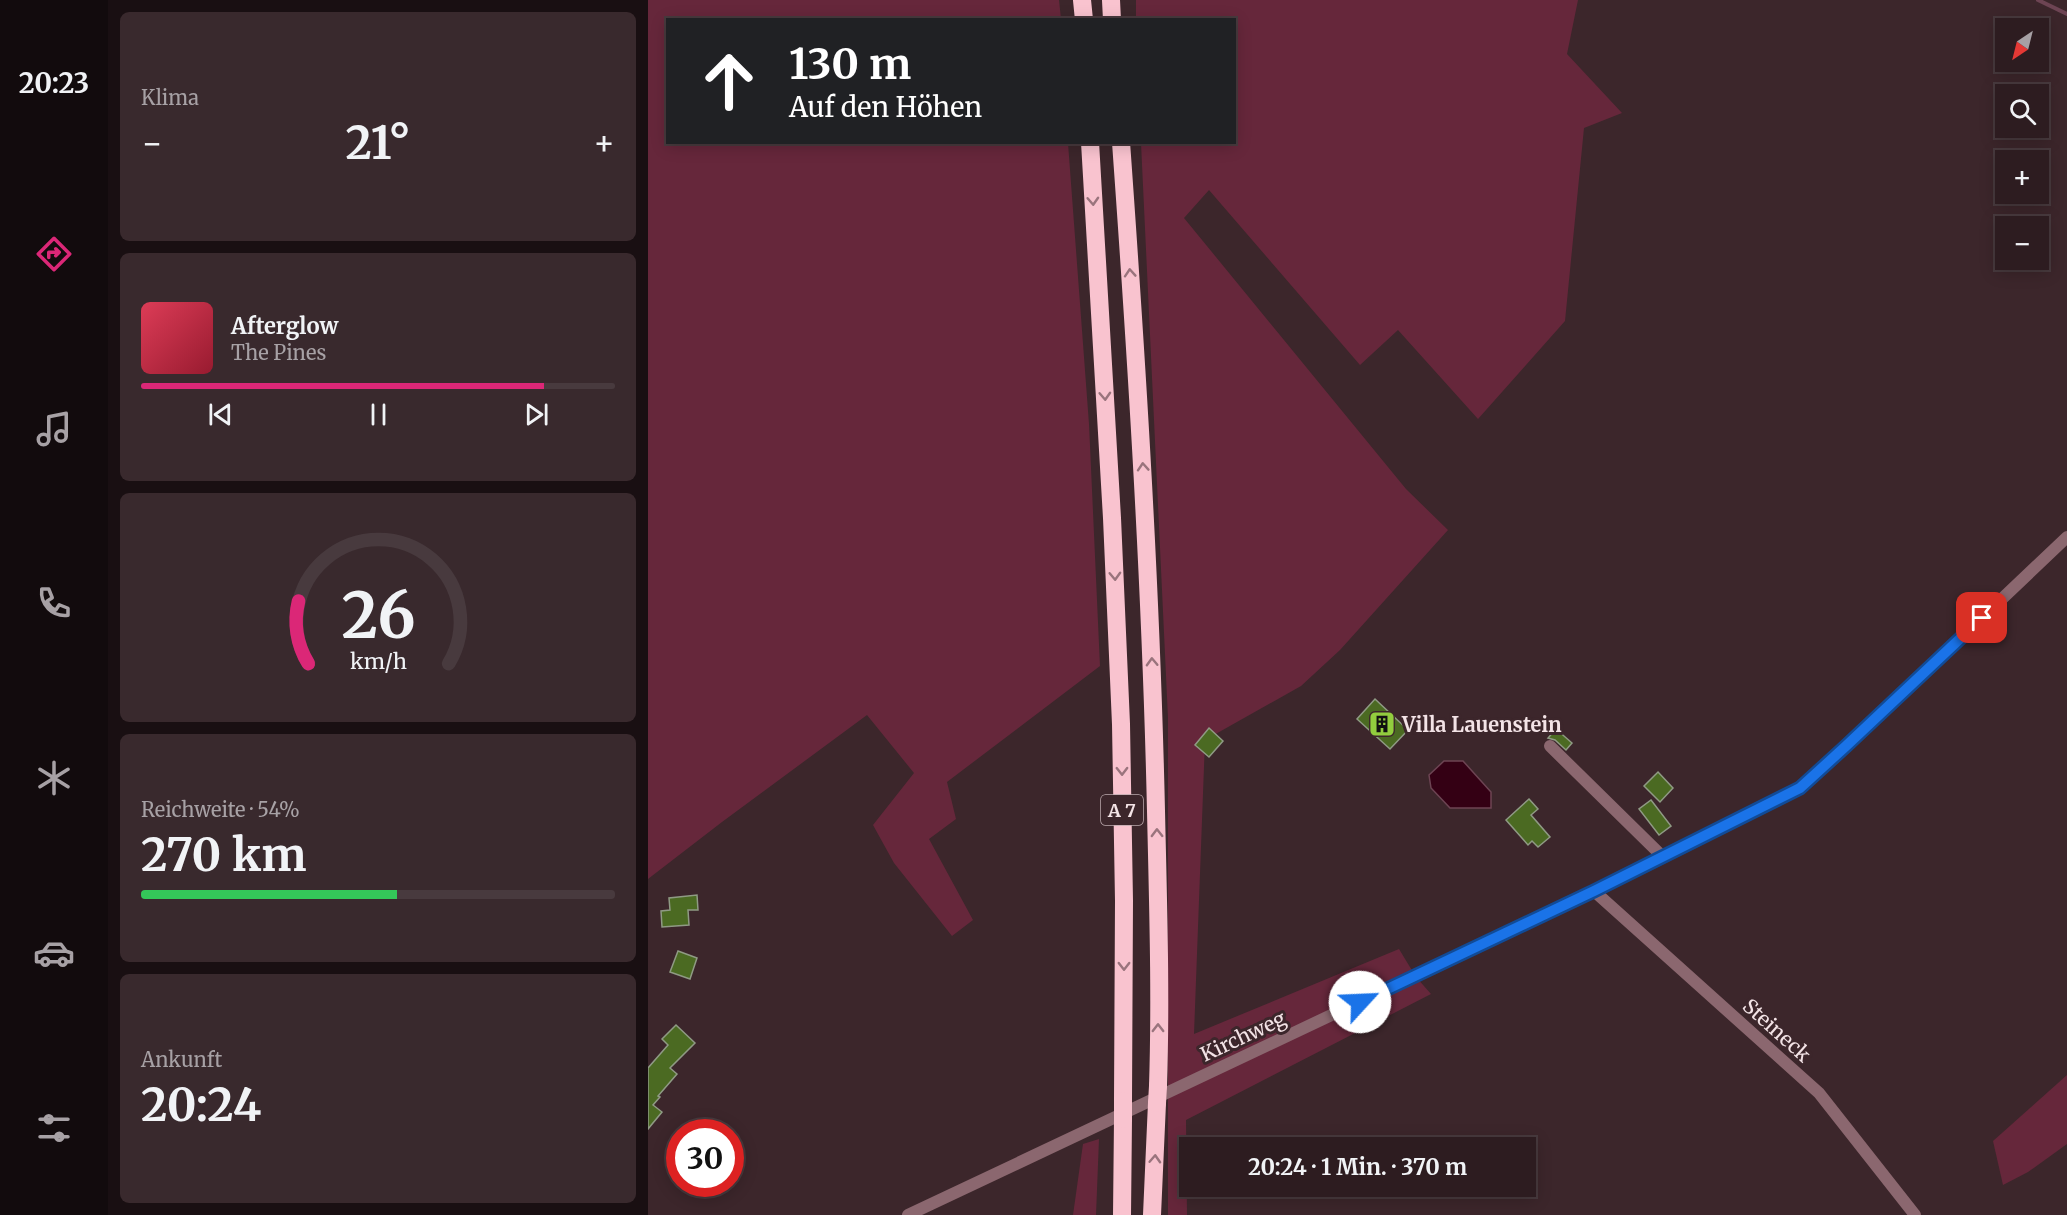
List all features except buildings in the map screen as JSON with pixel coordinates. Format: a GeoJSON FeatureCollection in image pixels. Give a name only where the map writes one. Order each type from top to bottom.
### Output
{"type":"FeatureCollection","features":[{"type":"Feature","properties":{"kind":"highway"},"geometry":{"type":"LineString","coordinates":[[1082,0],[1084,18]]}},
{"type":"Feature","properties":{"kind":"highway"},"geometry":{"type":"LineString","coordinates":[[1111,0],[1112,18]]}},
{"type":"Feature","properties":{"kind":"highway","name":"A 7"},"geometry":{"type":"LineString","coordinates":[[1090,144],[1112,518],[1121,723],[1124,901],[1122,1215]]}},
{"type":"Feature","properties":{"kind":"highway","name":"A 7"},"geometry":{"type":"LineString","coordinates":[[1121,144],[1144,477],[1154,721],[1158,899],[1157,1094],[1152,1215]]}},
{"type":"Feature","properties":{"kind":"street","name":"Kirchweg"},"geometry":{"type":"LineString","coordinates":[[908,1215],[1594,891],[1800,788],[2067,537]]}},
{"type":"Feature","properties":{"kind":"street"},"geometry":{"type":"LineString","coordinates":[[1551,746],[1663,856]]}},
{"type":"Feature","properties":{"kind":"street","name":"Steineck"},"geometry":{"type":"LineString","coordinates":[[1594,891],[1819,1094],[1915,1215]]}},
{"type":"Feature","properties":{"kind":"shaded area"},"geometry":{"type":"Polygon","coordinates":[[[648,0],[1059,0],[1061,18],[666,18],[666,144],[1068,144],[1089,424],[1100,666],[947,782],[956,819],[929,839],[973,920],[952,936],[894,863],[873,825],[914,773],[867,715],[648,879],[648,0]]]}},
{"type":"Feature","properties":{"kind":"shaded area"},"geometry":{"type":"Polygon","coordinates":[[[1136,0],[1578,0],[1567,54],[1622,113],[1584,128],[1565,321],[1478,419],[1398,330],[1360,365],[1209,190],[1184,218],[1406,489],[1448,530],[1340,650],[1301,686],[1205,740],[1194,1034],[1399,949],[1416,977],[1431,994],[1186,1120],[1186,1137],[1179,1137],[1179,1197],[1187,1197],[1187,1215],[1168,1215],[1168,718],[1141,144],[1236,144],[1236,18],[1136,18],[1136,0]]]}},
{"type":"Feature","properties":{"kind":"shaded area"},"geometry":{"type":"Polygon","coordinates":[[[1444,761],[1463,761],[1491,792],[1491,808],[1450,808],[1431,788],[1429,775],[1444,761]]]}},
{"type":"Feature","properties":{"kind":"shaded area"},"geometry":{"type":"Polygon","coordinates":[[[2067,1075],[2067,1144],[2028,1172],[2003,1185],[1993,1141],[2067,1075]]]}},
{"type":"Feature","properties":{"kind":"shaded area"},"geometry":{"type":"Polygon","coordinates":[[[1099,1139],[1096,1215],[1073,1215],[1083,1144],[1099,1139]]]}},
{"type":"Feature","properties":{"kind":"waterway"},"geometry":{"type":"LineString","coordinates":[[2038,0],[2067,14]]}},
{"type":"Feature","properties":{"kind":"place","name":"Villa Lauenstein"},"geometry":{"type":"Point","coordinates":[1382,724]}},
{"type":"Feature","properties":{"kind":"route"},"geometry":{"type":"LineString","coordinates":[[1360,1002],[1594,891],[1800,788],[1982,618]]}}]}
